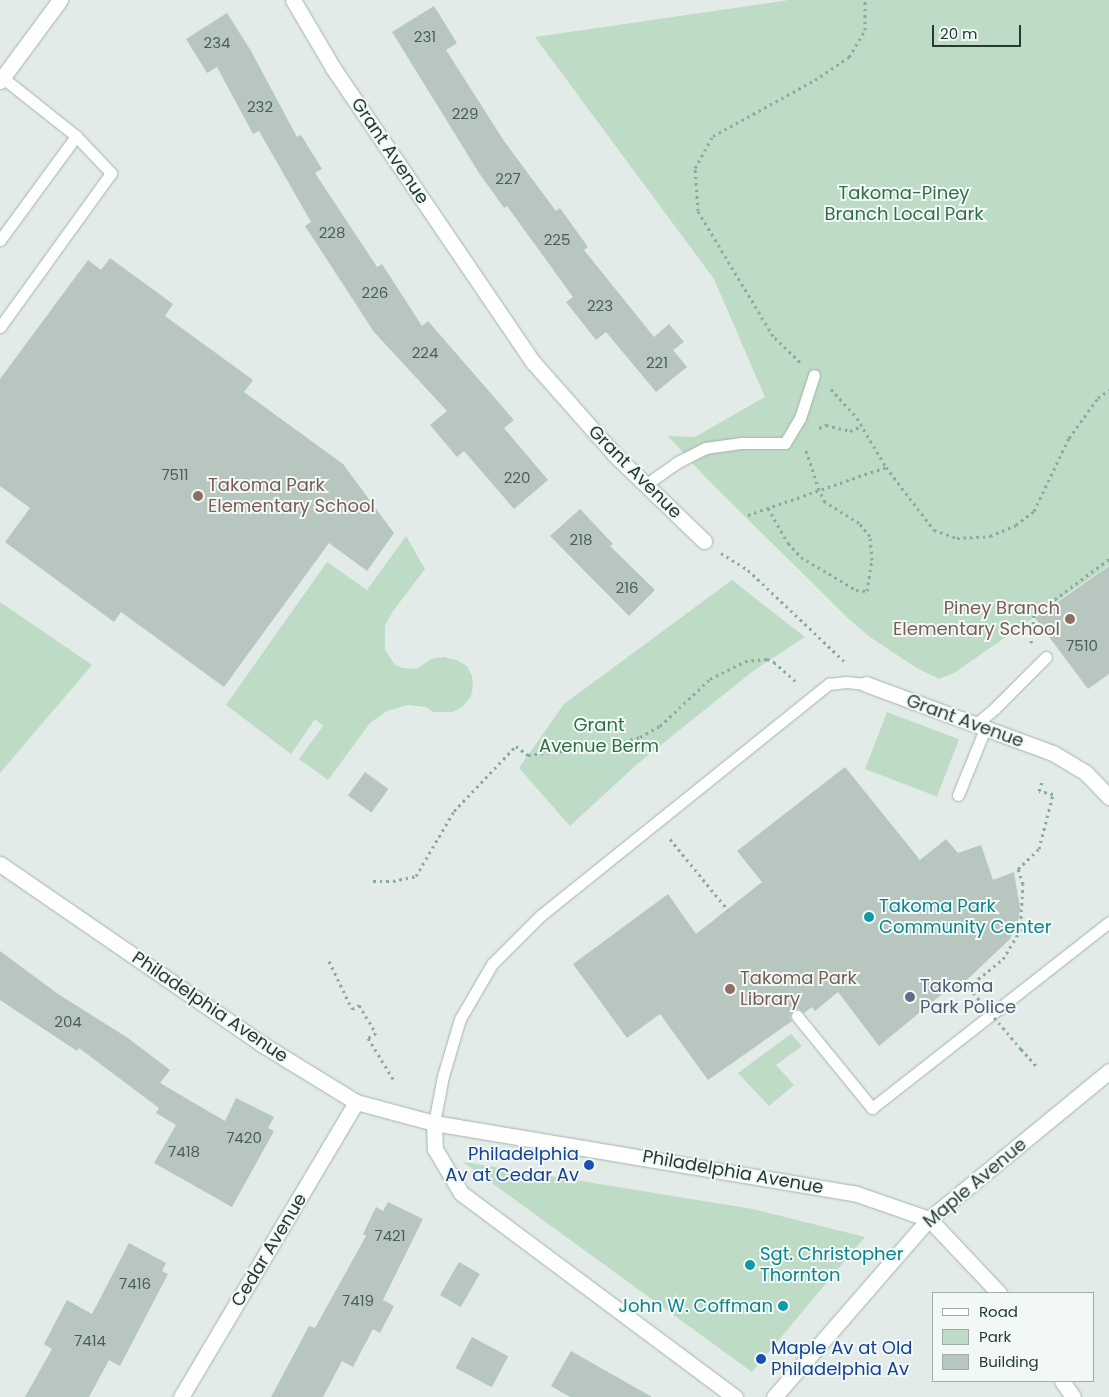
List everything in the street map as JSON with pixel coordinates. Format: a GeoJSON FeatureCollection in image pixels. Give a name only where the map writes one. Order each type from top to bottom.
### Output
{"type":"FeatureCollection","features":[{"type":"Feature","properties":{"kind":"street"},"geometry":{"type":"LineString","coordinates":[[1,80],[60,0]]}},
{"type":"Feature","properties":{"kind":"street","name":"Grant Avenue"},"geometry":{"type":"LineString","coordinates":[[293,0],[333,68],[533,362],[615,456],[704,541]]}},
{"type":"Feature","properties":{"kind":"street","name":"Grant Avenue"},"geometry":{"type":"LineString","coordinates":[[866,684],[1053,753],[1085,772],[1109,796]]}},
{"type":"Feature","properties":{"kind":"street","name":"Philadelphia Avenue"},"geometry":{"type":"LineString","coordinates":[[0,864],[260,1043],[356,1102],[434,1122],[854,1192],[929,1219],[997,1292]]}},
{"type":"Feature","properties":{"kind":"street","name":"Maple Avenue"},"geometry":{"type":"LineString","coordinates":[[774,1397],[929,1219],[1109,1071]]}},
{"type":"Feature","properties":{"kind":"street","name":"Cedar Avenue"},"geometry":{"type":"LineString","coordinates":[[181,1397],[356,1102]]}},
{"type":"Feature","properties":{"kind":"street"},"geometry":{"type":"LineString","coordinates":[[434,1122],[435,1149],[461,1194],[735,1397]]}},
{"type":"Feature","properties":{"kind":"street"},"geometry":{"type":"LineString","coordinates":[[1063,1382],[1073,1397]]}},
{"type":"Feature","properties":{"kind":"lane"},"geometry":{"type":"LineString","coordinates":[[0,327],[111,174],[76,136],[1,80]]}},
{"type":"Feature","properties":{"kind":"lane"},"geometry":{"type":"LineString","coordinates":[[0,240],[76,136]]}},
{"type":"Feature","properties":{"kind":"lane"},"geometry":{"type":"LineString","coordinates":[[645,484],[676,463],[705,448],[742,443],[785,443],[800,418],[814,375]]}},
{"type":"Feature","properties":{"kind":"lane"},"geometry":{"type":"LineString","coordinates":[[958,795],[980,727],[1046,657]]}},
{"type":"Feature","properties":{"kind":"lane"},"geometry":{"type":"LineString","coordinates":[[434,1122],[443,1076],[460,1020],[492,964],[540,916],[829,684],[846,682],[866,684]]}},
{"type":"Feature","properties":{"kind":"lane"},"geometry":{"type":"LineString","coordinates":[[797,1016],[872,1108],[1109,922]]}},
{"type":"Feature","properties":{"kind":"path"},"geometry":{"type":"LineString","coordinates":[[865,0],[866,30],[848,57],[815,80],[713,136],[695,168],[698,211],[773,336],[836,393],[862,426],[886,467],[934,530],[957,538],[990,536],[1016,526],[1034,511],[1069,438],[1098,398],[1109,390]]}},
{"type":"Feature","properties":{"kind":"path"},"geometry":{"type":"LineString","coordinates":[[812,431],[826,425],[850,431],[862,426]]}},
{"type":"Feature","properties":{"kind":"path"},"geometry":{"type":"LineString","coordinates":[[768,508],[788,543],[801,556],[856,590],[867,590],[872,560],[870,536],[859,524],[825,502],[818,490],[806,447]]}},
{"type":"Feature","properties":{"kind":"path"},"geometry":{"type":"LineString","coordinates":[[748,515],[886,467]]}},
{"type":"Feature","properties":{"kind":"path"},"geometry":{"type":"LineString","coordinates":[[704,541],[748,570],[844,660],[866,684]]}},
{"type":"Feature","properties":{"kind":"path"},"geometry":{"type":"LineString","coordinates":[[1030,673],[1034,615],[1109,559]]}},
{"type":"Feature","properties":{"kind":"path"},"geometry":{"type":"LineString","coordinates":[[373,881],[393,881],[416,876],[454,811],[516,746],[528,755],[605,746],[640,737],[660,726],[710,679],[745,661],[767,659],[774,662],[801,686]]}},
{"type":"Feature","properties":{"kind":"path"},"geometry":{"type":"LineString","coordinates":[[836,662],[844,660]]}},
{"type":"Feature","properties":{"kind":"path"},"geometry":{"type":"LineString","coordinates":[[1037,1067],[966,985],[1003,959],[1020,931],[1023,884],[1018,869],[1039,849],[1053,794],[1039,791],[1043,779]]}},
{"type":"Feature","properties":{"kind":"path"},"geometry":{"type":"LineString","coordinates":[[657,823],[728,910]]}},
{"type":"Feature","properties":{"kind":"path"},"geometry":{"type":"LineString","coordinates":[[329,961],[352,1009],[360,1005],[376,1033],[368,1038],[395,1082]]}},
{"type":"Feature","properties":{"kind":"green space","name":"Takoma-Piney Branch Local Park"},"geometry":{"type":"Polygon","coordinates":[[[789,0],[1109,0],[1109,565],[954,673],[939,679],[915,667],[870,637],[850,620],[708,480],[668,436],[695,437],[765,397],[714,279],[535,37],[789,0]]]}},
{"type":"Feature","properties":{"kind":"green space"},"geometry":{"type":"Polygon","coordinates":[[[406,536],[425,569],[393,611],[385,626],[385,650],[395,665],[403,668],[417,669],[431,659],[444,657],[456,660],[467,666],[472,676],[471,696],[463,706],[453,712],[433,712],[426,707],[408,705],[387,711],[370,723],[328,780],[299,759],[323,726],[315,719],[291,754],[226,705],[327,562],[367,590],[406,536]]]}},
{"type":"Feature","properties":{"kind":"green space","name":"Grant Avenue Berm"},"geometry":{"type":"Polygon","coordinates":[[[732,580],[805,637],[753,671],[636,765],[570,826],[519,768],[564,704],[732,580]]]}},
{"type":"Feature","properties":{"kind":"green space"},"geometry":{"type":"Polygon","coordinates":[[[0,602],[92,665],[0,773],[0,602]]]}},
{"type":"Feature","properties":{"kind":"green space"},"geometry":{"type":"Polygon","coordinates":[[[887,712],[959,740],[937,797],[865,769],[887,712]]]}},
{"type":"Feature","properties":{"kind":"green space"},"geometry":{"type":"Polygon","coordinates":[[[791,1034],[802,1046],[776,1065],[794,1085],[769,1106],[738,1073],[791,1034]]]}},
{"type":"Feature","properties":{"kind":"green space"},"geometry":{"type":"Polygon","coordinates":[[[463,1162],[753,1209],[865,1237],[752,1372],[463,1162]]]}},
{"type":"Feature","properties":{"kind":"building"},"geometry":{"type":"Polygon","coordinates":[[[434,6],[457,43],[446,50],[504,141],[556,211],[560,208],[588,247],[584,250],[654,337],[669,324],[684,342],[673,350],[687,367],[656,392],[606,332],[596,340],[566,302],[573,297],[507,206],[504,208],[479,173],[392,32],[434,6]]]}},
{"type":"Feature","properties":{"kind":"building"},"geometry":{"type":"Polygon","coordinates":[[[227,13],[251,51],[297,137],[301,135],[322,169],[315,173],[377,267],[382,264],[422,326],[428,321],[514,420],[504,428],[548,480],[514,509],[464,451],[457,457],[430,425],[447,411],[374,332],[305,226],[311,222],[259,131],[253,134],[217,67],[207,73],[186,39],[227,13]]]}},
{"type":"Feature","properties":{"kind":"building"},"geometry":{"type":"Polygon","coordinates":[[[110,258],[173,304],[165,316],[253,380],[244,392],[343,464],[394,533],[367,571],[329,543],[224,687],[121,612],[114,622],[5,542],[30,508],[0,486],[0,379],[88,260],[101,270],[110,258]]]}},
{"type":"Feature","properties":{"kind":"building"},"geometry":{"type":"Polygon","coordinates":[[[580,509],[613,544],[610,546],[655,590],[629,616],[550,536],[580,509]]]}},
{"type":"Feature","properties":{"kind":"building"},"geometry":{"type":"Polygon","coordinates":[[[1109,566],[1109,674],[1088,689],[1035,618],[1109,566]]]}},
{"type":"Feature","properties":{"kind":"building","name":"Takoma Park Community Center"},"geometry":{"type":"Polygon","coordinates":[[[845,767],[920,860],[946,839],[958,853],[981,845],[993,880],[1014,872],[1020,908],[1018,924],[1010,939],[951,995],[947,990],[879,1046],[838,992],[815,1011],[812,1007],[804,1013],[799,1009],[793,1010],[790,1017],[792,1021],[708,1080],[660,1014],[627,1038],[573,964],[668,894],[696,934],[762,882],[737,851],[845,767]]]}},
{"type":"Feature","properties":{"kind":"building"},"geometry":{"type":"Polygon","coordinates":[[[365,772],[388,789],[371,813],[348,795],[365,772]]]}},
{"type":"Feature","properties":{"kind":"building"},"geometry":{"type":"Polygon","coordinates":[[[0,951],[58,994],[128,1038],[170,1070],[160,1083],[225,1121],[236,1098],[274,1117],[268,1128],[274,1131],[232,1207],[154,1163],[176,1125],[156,1113],[159,1108],[79,1048],[77,1051],[0,1000],[0,951]]]}},
{"type":"Feature","properties":{"kind":"building"},"geometry":{"type":"Polygon","coordinates":[[[388,1202],[423,1219],[383,1300],[394,1306],[380,1333],[373,1329],[353,1367],[342,1361],[323,1397],[271,1397],[309,1326],[315,1328],[366,1236],[363,1234],[376,1207],[383,1211],[388,1202]]]}},
{"type":"Feature","properties":{"kind":"building"},"geometry":{"type":"Polygon","coordinates":[[[129,1243],[166,1263],[162,1271],[168,1274],[120,1366],[109,1360],[89,1397],[25,1397],[52,1349],[44,1344],[67,1300],[92,1314],[129,1243]]]}},
{"type":"Feature","properties":{"kind":"building"},"geometry":{"type":"Polygon","coordinates":[[[459,1262],[480,1274],[461,1307],[440,1295],[459,1262]]]}},
{"type":"Feature","properties":{"kind":"building"},"geometry":{"type":"Polygon","coordinates":[[[472,1337],[508,1356],[492,1387],[456,1368],[472,1337]]]}},
{"type":"Feature","properties":{"kind":"building"},"geometry":{"type":"Polygon","coordinates":[[[571,1351],[652,1397],[570,1397],[551,1386],[571,1351]]]}},
{"type":"Feature","properties":{"kind":"place","name":"Takoma Park Elementary School"},"geometry":{"type":"Point","coordinates":[198,496]}},
{"type":"Feature","properties":{"kind":"place","name":"Piney Branch Elementary School"},"geometry":{"type":"Point","coordinates":[1070,619]}},
{"type":"Feature","properties":{"kind":"place","name":"Takoma Park Community Center"},"geometry":{"type":"Point","coordinates":[869,917]}},
{"type":"Feature","properties":{"kind":"place","name":"Takoma Park Library"},"geometry":{"type":"Point","coordinates":[730,989]}},
{"type":"Feature","properties":{"kind":"place","name":"Takoma Park Police"},"geometry":{"type":"Point","coordinates":[910,997]}},
{"type":"Feature","properties":{"kind":"place","name":"Philadelphia Av at Cedar Av"},"geometry":{"type":"Point","coordinates":[589,1165]}},
{"type":"Feature","properties":{"kind":"place","name":"Sgt. Christopher Thornton"},"geometry":{"type":"Point","coordinates":[750,1265]}},
{"type":"Feature","properties":{"kind":"place","name":"John W. Coffman"},"geometry":{"type":"Point","coordinates":[783,1306]}},
{"type":"Feature","properties":{"kind":"place","name":"Maple Av at Old Philadelphia Av"},"geometry":{"type":"Point","coordinates":[761,1359]}}]}
